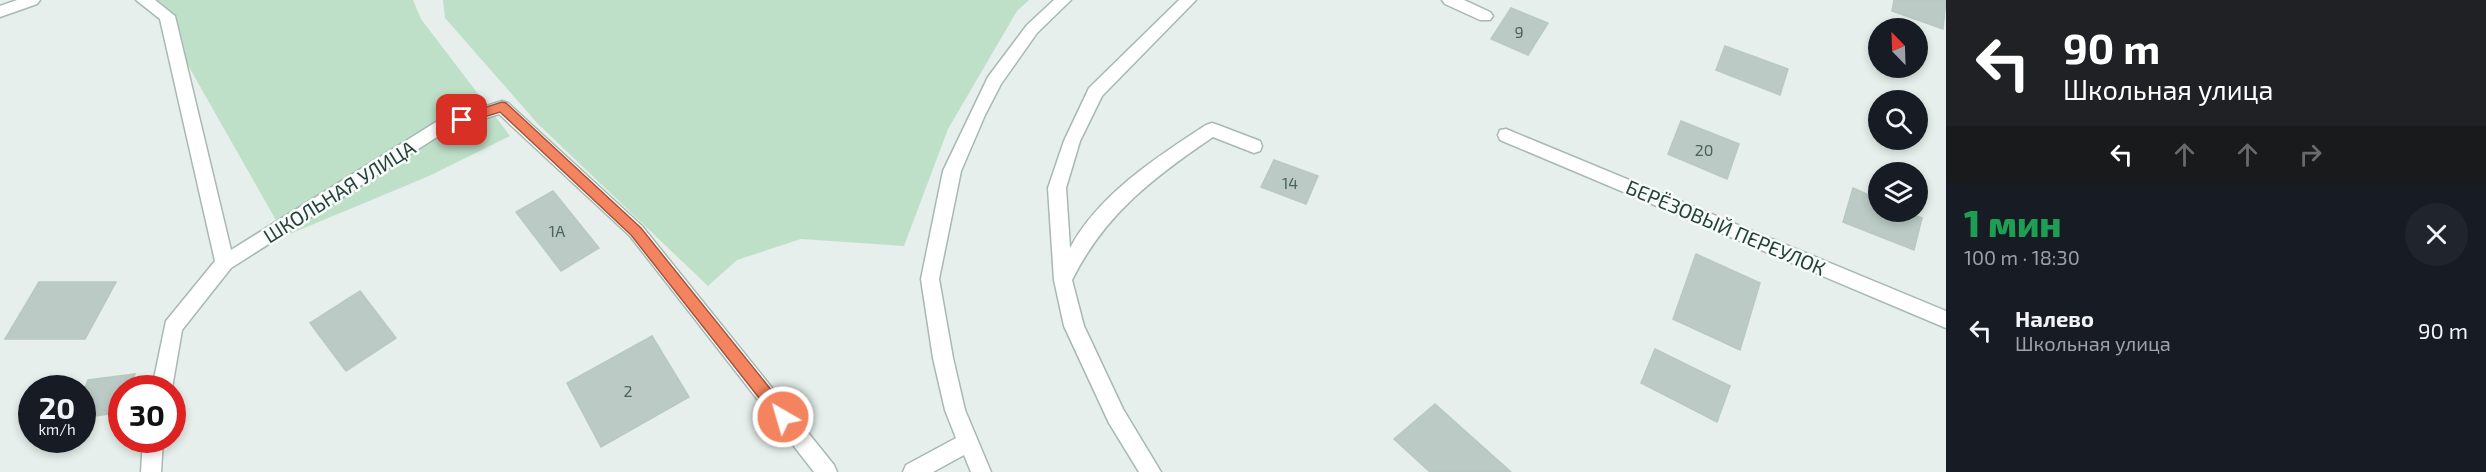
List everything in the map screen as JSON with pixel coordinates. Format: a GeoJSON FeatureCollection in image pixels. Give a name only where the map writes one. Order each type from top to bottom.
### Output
{"type":"FeatureCollection","features":[{"type":"Feature","properties":{"kind":"street"},"geometry":{"type":"LineString","coordinates":[[0,12],[32,0]]}},
{"type":"Feature","properties":{"kind":"street"},"geometry":{"type":"LineString","coordinates":[[144,0],[167,16],[225,263],[174,327],[165,375]]}},
{"type":"Feature","properties":{"kind":"street"},"geometry":{"type":"LineString","coordinates":[[981,472],[955,410],[943,358],[930,279],[952,171],[994,81],[1032,29],[1063,0]]}},
{"type":"Feature","properties":{"kind":"street"},"geometry":{"type":"LineString","coordinates":[[1151,472],[1116,416],[1074,326],[1063,280],[1056,188],[1072,141],[1095,92],[1188,0]]}},
{"type":"Feature","properties":{"kind":"street"},"geometry":{"type":"LineString","coordinates":[[1450,0],[1485,16]]}},
{"type":"Feature","properties":{"kind":"street","name":"ШКОЛЬНАЯ УЛИЦА"},"geometry":{"type":"LineString","coordinates":[[225,263],[442,126],[502,107],[636,231],[827,472]]}},
{"type":"Feature","properties":{"kind":"street"},"geometry":{"type":"LineString","coordinates":[[1063,280],[1085,240],[1124,195],[1163,161],[1212,129],[1254,146]]}},
{"type":"Feature","properties":{"kind":"street","name":"БЕРЁЗОВЫЙ ПЕРЕУЛОК"},"geometry":{"type":"LineString","coordinates":[[1506,135],[1946,320]]}},
{"type":"Feature","properties":{"kind":"street"},"geometry":{"type":"LineString","coordinates":[[913,472],[968,442]]}},
{"type":"Feature","properties":{"kind":"street"},"geometry":{"type":"LineString","coordinates":[[151,472],[152,453]]}},
{"type":"Feature","properties":{"kind":"green space"},"geometry":{"type":"Polygon","coordinates":[[[151,0],[413,0],[421,19],[510,136],[429,176],[285,236],[151,0]]]}},
{"type":"Feature","properties":{"kind":"green space"},"geometry":{"type":"Polygon","coordinates":[[[443,0],[1029,0],[1017,11],[948,129],[904,246],[801,239],[737,260],[708,286],[538,124],[445,18],[443,0]]]}},
{"type":"Feature","properties":{"kind":"building"},"geometry":{"type":"Polygon","coordinates":[[[1894,0],[1946,0],[1943,29],[1928,24],[1928,18],[1912,18],[1892,11],[1894,0]]]}},
{"type":"Feature","properties":{"kind":"building"},"geometry":{"type":"Polygon","coordinates":[[[1511,8],[1548,23],[1528,55],[1491,39],[1511,8]]]}},
{"type":"Feature","properties":{"kind":"building"},"geometry":{"type":"Polygon","coordinates":[[[1725,46],[1788,69],[1780,95],[1716,70],[1725,46]]]}},
{"type":"Feature","properties":{"kind":"building"},"geometry":{"type":"Polygon","coordinates":[[[1681,121],[1739,144],[1727,179],[1668,154],[1681,121]]]}},
{"type":"Feature","properties":{"kind":"building"},"geometry":{"type":"Polygon","coordinates":[[[1274,160],[1318,176],[1306,204],[1261,187],[1274,160]]]}},
{"type":"Feature","properties":{"kind":"building"},"geometry":{"type":"Polygon","coordinates":[[[1853,188],[1868,195],[1868,222],[1921,222],[1914,250],[1843,222],[1853,188]]]}},
{"type":"Feature","properties":{"kind":"building"},"geometry":{"type":"Polygon","coordinates":[[[553,191],[599,248],[561,271],[516,212],[553,191]]]}},
{"type":"Feature","properties":{"kind":"building"},"geometry":{"type":"Polygon","coordinates":[[[1696,254],[1760,283],[1740,350],[1673,319],[1696,254]]]}},
{"type":"Feature","properties":{"kind":"building"},"geometry":{"type":"Polygon","coordinates":[[[39,282],[116,282],[85,339],[5,339],[39,282]]]}},
{"type":"Feature","properties":{"kind":"building"},"geometry":{"type":"Polygon","coordinates":[[[360,291],[396,338],[346,371],[310,323],[360,291]]]}},
{"type":"Feature","properties":{"kind":"building"},"geometry":{"type":"Polygon","coordinates":[[[652,336],[689,397],[601,447],[567,383],[652,336]]]}},
{"type":"Feature","properties":{"kind":"building"},"geometry":{"type":"Polygon","coordinates":[[[1655,349],[1730,386],[1717,422],[1641,383],[1655,349]]]}},
{"type":"Feature","properties":{"kind":"building"},"geometry":{"type":"Polygon","coordinates":[[[108,377],[108,414],[96,416],[96,379],[108,377]]]}},
{"type":"Feature","properties":{"kind":"building"},"geometry":{"type":"Polygon","coordinates":[[[1435,404],[1511,472],[1430,472],[1394,439],[1435,404]]]}},
{"type":"Feature","properties":{"kind":"route"},"geometry":{"type":"LineString","coordinates":[[462,120],[502,107],[636,231],[783,417]]}}]}
